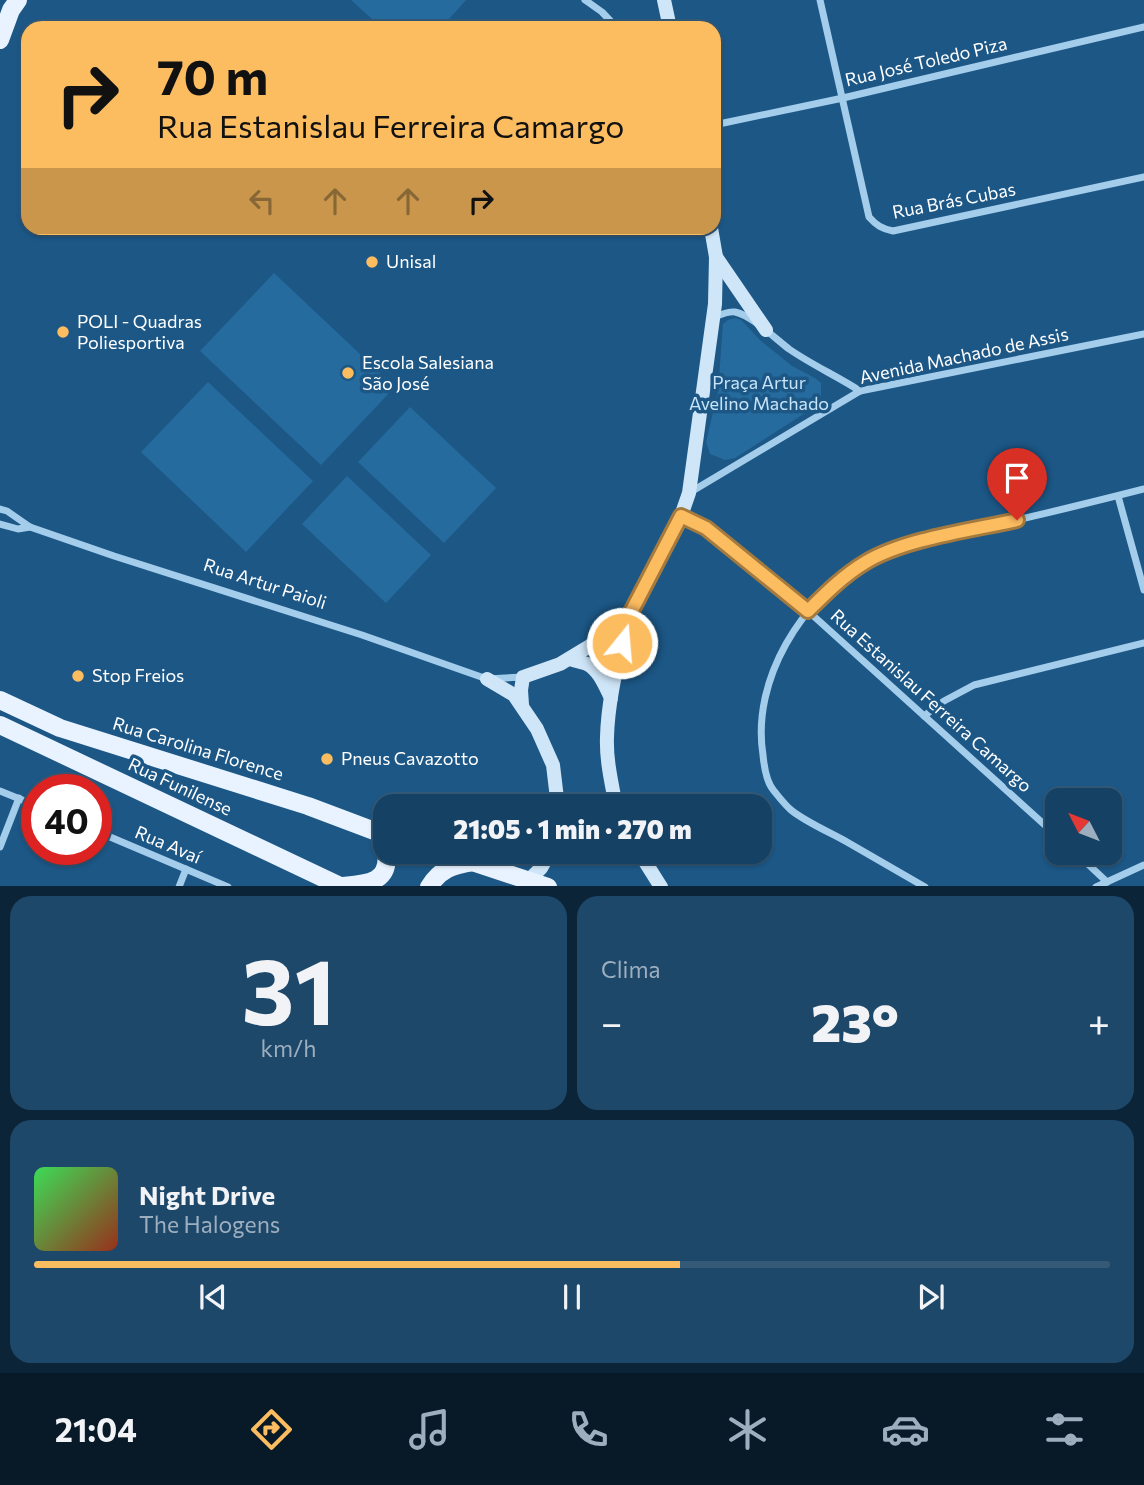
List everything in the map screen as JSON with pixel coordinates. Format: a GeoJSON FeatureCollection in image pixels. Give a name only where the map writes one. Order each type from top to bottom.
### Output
{"type":"FeatureCollection","features":[{"type":"Feature","properties":{"kind":"main road"},"geometry":{"type":"LineString","coordinates":[[0,40],[11,10],[18,0]]}},
{"type":"Feature","properties":{"kind":"main road","name":"Rua Carolina Florence"},"geometry":{"type":"LineString","coordinates":[[0,701],[60,728],[308,806],[373,831]]}},
{"type":"Feature","properties":{"kind":"main road","name":"Rua Funilense"},"geometry":{"type":"LineString","coordinates":[[3,727],[342,886]]}},
{"type":"Feature","properties":{"kind":"main road"},"geometry":{"type":"LineString","coordinates":[[342,886],[365,884],[379,877],[387,864]]}},
{"type":"Feature","properties":{"kind":"main road"},"geometry":{"type":"LineString","coordinates":[[430,886],[444,870],[460,864]]}},
{"type":"Feature","properties":{"kind":"main road"},"geometry":{"type":"LineString","coordinates":[[479,864],[545,886]]}},
{"type":"Feature","properties":{"kind":"street"},"geometry":{"type":"LineString","coordinates":[[585,0],[610,21]]}},
{"type":"Feature","properties":{"kind":"street"},"geometry":{"type":"LineString","coordinates":[[664,0],[668,21]]}},
{"type":"Feature","properties":{"kind":"street","name":"Rua Brás Cubas"},"geometry":{"type":"LineString","coordinates":[[820,0],[869,217],[876,225],[893,231],[1144,177]]}},
{"type":"Feature","properties":{"kind":"street","name":"Rua José Toledo Piza"},"geometry":{"type":"LineString","coordinates":[[721,124],[843,98],[1144,27]]}},
{"type":"Feature","properties":{"kind":"street"},"geometry":{"type":"LineString","coordinates":[[614,794],[607,738],[611,698],[627,620],[681,516],[690,493],[714,317],[716,257],[712,235]]}},
{"type":"Feature","properties":{"kind":"street"},"geometry":{"type":"LineString","coordinates":[[716,257],[766,330]]}},
{"type":"Feature","properties":{"kind":"street"},"geometry":{"type":"LineString","coordinates":[[714,317],[734,312],[860,391]]}},
{"type":"Feature","properties":{"kind":"street","name":"Avenida Machado de Assis"},"geometry":{"type":"LineString","coordinates":[[690,493],[860,391],[1144,334]]}},
{"type":"Feature","properties":{"kind":"street"},"geometry":{"type":"LineString","coordinates":[[923,886],[792,811],[771,787],[760,737],[772,673],[788,639],[808,611],[836,583],[867,561],[927,540],[1144,489]]}},
{"type":"Feature","properties":{"kind":"street"},"geometry":{"type":"LineString","coordinates":[[1118,496],[1144,590]]}},
{"type":"Feature","properties":{"kind":"street","name":"Rua Artur Paioli"},"geometry":{"type":"LineString","coordinates":[[0,509],[8,511],[30,527],[350,631],[487,679]]}},
{"type":"Feature","properties":{"kind":"street","name":"Rua Estanislau Ferreira Camargo"},"geometry":{"type":"LineString","coordinates":[[681,516],[706,528],[808,611],[1045,825]]}},
{"type":"Feature","properties":{"kind":"street","name":"Rua Artur Paioli"},"geometry":{"type":"LineString","coordinates":[[0,524],[18,529],[30,527]]}},
{"type":"Feature","properties":{"kind":"street"},"geometry":{"type":"LineString","coordinates":[[487,679],[523,677],[561,664],[613,632],[627,620]]}},
{"type":"Feature","properties":{"kind":"street"},"geometry":{"type":"LineString","coordinates":[[924,716],[944,701],[974,685],[1144,643]]}},
{"type":"Feature","properties":{"kind":"street"},"geometry":{"type":"LineString","coordinates":[[570,659],[588,664],[596,671],[611,698]]}},
{"type":"Feature","properties":{"kind":"street"},"geometry":{"type":"LineString","coordinates":[[522,705],[523,677]]}},
{"type":"Feature","properties":{"kind":"street"},"geometry":{"type":"LineString","coordinates":[[487,679],[514,695],[537,729],[553,765],[556,794]]}},
{"type":"Feature","properties":{"kind":"street"},"geometry":{"type":"LineString","coordinates":[[0,791],[19,798],[0,847]]}},
{"type":"Feature","properties":{"kind":"street","name":"Rua Avaí"},"geometry":{"type":"LineString","coordinates":[[112,838],[226,886]]}},
{"type":"Feature","properties":{"kind":"street"},"geometry":{"type":"LineString","coordinates":[[529,880],[543,864]]}},
{"type":"Feature","properties":{"kind":"street"},"geometry":{"type":"LineString","coordinates":[[647,864],[660,886]]}},
{"type":"Feature","properties":{"kind":"street"},"geometry":{"type":"LineString","coordinates":[[1088,865],[1107,882]]}},
{"type":"Feature","properties":{"kind":"street"},"geometry":{"type":"LineString","coordinates":[[1098,886],[1144,865]]}},
{"type":"Feature","properties":{"kind":"street"},"geometry":{"type":"LineString","coordinates":[[178,886],[186,869]]}},
{"type":"Feature","properties":{"kind":"green space"},"geometry":{"type":"Polygon","coordinates":[[[351,0],[466,0],[447,21],[374,21],[351,0]]]}},
{"type":"Feature","properties":{"kind":"green space"},"geometry":{"type":"Polygon","coordinates":[[[274,273],[395,387],[321,465],[200,351],[274,273]]]}},
{"type":"Feature","properties":{"kind":"green space","name":"Praça Artur Avelino Machado"},"geometry":{"type":"Polygon","coordinates":[[[735,318],[741,320],[761,341],[792,366],[821,383],[821,396],[816,406],[735,458],[725,460],[710,454],[706,442],[718,391],[723,324],[735,318]]]}},
{"type":"Feature","properties":{"kind":"green space"},"geometry":{"type":"Polygon","coordinates":[[[208,382],[313,481],[246,552],[141,452],[208,382]]]}},
{"type":"Feature","properties":{"kind":"green space"},"geometry":{"type":"Polygon","coordinates":[[[410,407],[496,488],[444,543],[358,462],[410,407]]]}},
{"type":"Feature","properties":{"kind":"green space"},"geometry":{"type":"Polygon","coordinates":[[[347,476],[431,555],[386,603],[302,524],[347,476]]]}},
{"type":"Feature","properties":{"kind":"place","name":"Unisal"},"geometry":{"type":"Point","coordinates":[372,262]}},
{"type":"Feature","properties":{"kind":"place","name":"POLI - Quadras Poliesportiva"},"geometry":{"type":"Point","coordinates":[63,332]}},
{"type":"Feature","properties":{"kind":"place","name":"Escola Salesiana São José"},"geometry":{"type":"Point","coordinates":[348,373]}},
{"type":"Feature","properties":{"kind":"place","name":"Stop Freios"},"geometry":{"type":"Point","coordinates":[78,676]}},
{"type":"Feature","properties":{"kind":"place","name":"Pneus Cavazotto"},"geometry":{"type":"Point","coordinates":[327,759]}},
{"type":"Feature","properties":{"kind":"route"},"geometry":{"type":"LineString","coordinates":[[622,643],[627,620],[681,516],[706,528],[808,611],[836,583],[867,561],[927,540],[1017,520]]}}]}
